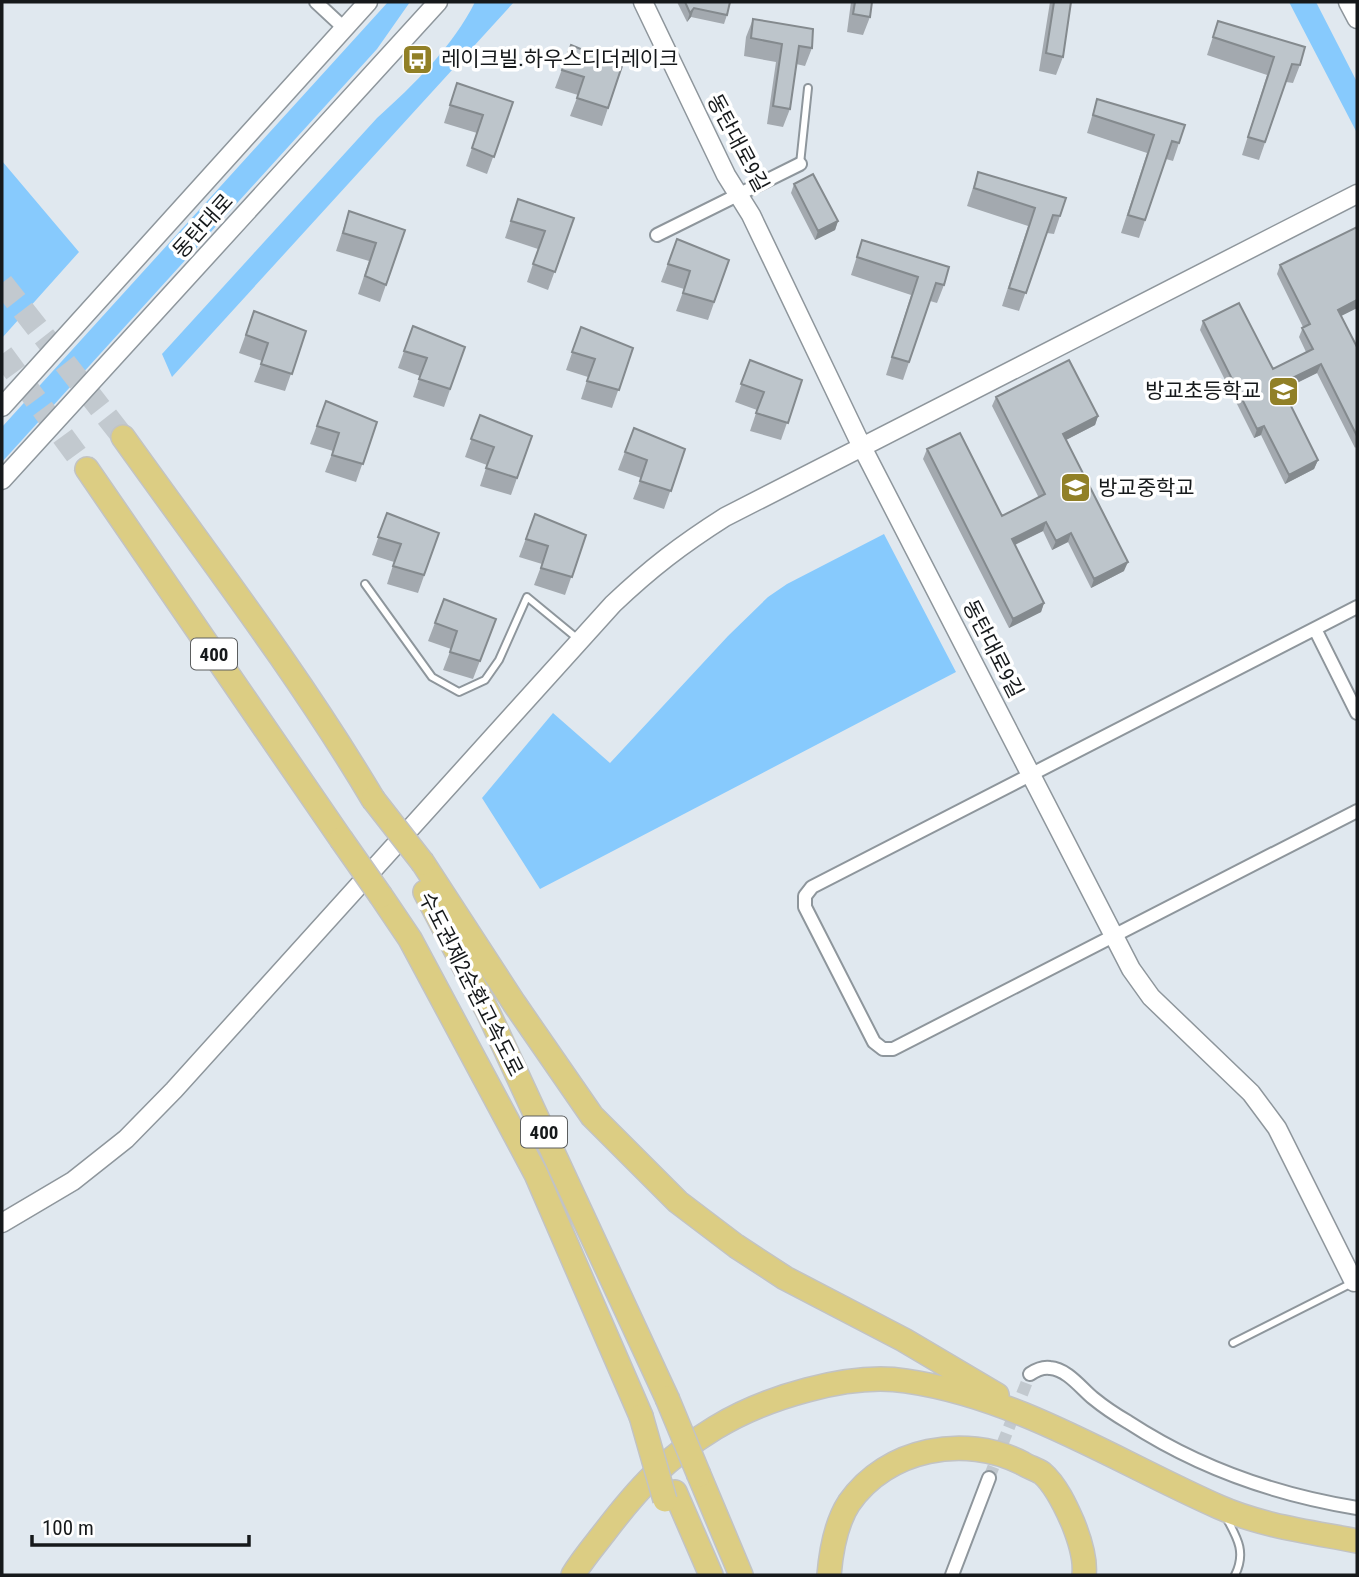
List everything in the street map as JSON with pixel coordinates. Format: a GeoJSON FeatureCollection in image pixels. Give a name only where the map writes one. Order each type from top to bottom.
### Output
{"type":"FeatureCollection","features":[{"type":"Feature","properties":{"kind":"highway","name":"400"},"geometry":{"type":"LineString","coordinates":[[123,437],[352,763],[418,867]]}},
{"type":"Feature","properties":{"kind":"highway","name":"수도권제2순환고속도로"},"geometry":{"type":"LineString","coordinates":[[87,469],[410,939],[536,1174],[641,1416],[670,1496]]}},
{"type":"Feature","properties":{"kind":"highway","name":"수도권제2순환고속도로"},"geometry":{"type":"LineString","coordinates":[[418,867],[667,1398],[741,1575]]}},
{"type":"Feature","properties":{"kind":"highway"},"geometry":{"type":"LineString","coordinates":[[418,867],[592,1116],[678,1202],[736,1246],[785,1278],[904,1340],[1060,1432]]}},
{"type":"Feature","properties":{"kind":"highway"},"geometry":{"type":"LineString","coordinates":[[573,1575],[635,1492],[682,1448],[737,1414],[772,1400],[811,1389],[869,1380],[905,1380],[999,1404],[1221,1508],[1295,1530],[1357,1541]]}},
{"type":"Feature","properties":{"kind":"highway"},"geometry":{"type":"LineString","coordinates":[[829,1575],[840,1524],[848,1505],[862,1488],[900,1461],[921,1453],[942,1448],[972,1447],[1008,1456],[1042,1474],[1065,1505],[1078,1537],[1086,1573]]}},
{"type":"Feature","properties":{"kind":"highway"},"geometry":{"type":"LineString","coordinates":[[670,1496],[672,1524],[694,1575]]}},
{"type":"Feature","properties":{"kind":"highway"},"geometry":{"type":"LineString","coordinates":[[670,1496],[711,1575]]}},
{"type":"Feature","properties":{"kind":"street"},"geometry":{"type":"LineString","coordinates":[[316,2],[344,28]]}},
{"type":"Feature","properties":{"kind":"street","name":"동탄대로"},"geometry":{"type":"LineString","coordinates":[[2,407],[368,2]]}},
{"type":"Feature","properties":{"kind":"street","name":"동탄대로"},"geometry":{"type":"LineString","coordinates":[[2,480],[438,2]]}},
{"type":"Feature","properties":{"kind":"street","name":"동탄대로9길"},"geometry":{"type":"LineString","coordinates":[[643,2],[726,175],[740,194],[862,447],[1131,969],[1151,997],[1251,1093],[1277,1128],[1356,1281]]}},
{"type":"Feature","properties":{"kind":"street"},"geometry":{"type":"LineString","coordinates":[[1348,2],[1357,19]]}},
{"type":"Feature","properties":{"kind":"street"},"geometry":{"type":"LineString","coordinates":[[657,235],[800,164]]}},
{"type":"Feature","properties":{"kind":"street"},"geometry":{"type":"LineString","coordinates":[[2,1223],[73,1181],[126,1139],[183,1080],[613,604],[680,545],[725,517],[1357,194]]}},
{"type":"Feature","properties":{"kind":"street"},"geometry":{"type":"LineString","coordinates":[[1357,607],[812,887],[805,896],[805,907],[874,1042],[883,1049],[893,1049],[1357,811]]}},
{"type":"Feature","properties":{"kind":"street"},"geometry":{"type":"LineString","coordinates":[[1315,629],[1357,713]]}},
{"type":"Feature","properties":{"kind":"street"},"geometry":{"type":"LineString","coordinates":[[1030,1374],[1050,1367],[1062,1371],[1094,1399],[1127,1422],[1164,1444],[1223,1470],[1284,1493],[1357,1508]]}},
{"type":"Feature","properties":{"kind":"street"},"geometry":{"type":"LineString","coordinates":[[952,1575],[989,1478]]}},
{"type":"Feature","properties":{"kind":"lane"},"geometry":{"type":"LineString","coordinates":[[800,164],[808,88]]}},
{"type":"Feature","properties":{"kind":"lane"},"geometry":{"type":"LineString","coordinates":[[365,584],[432,677],[459,692],[485,680],[499,660],[527,597],[580,641]]}},
{"type":"Feature","properties":{"kind":"lane"},"geometry":{"type":"LineString","coordinates":[[1233,1343],[1356,1281]]}},
{"type":"Feature","properties":{"kind":"lane"},"geometry":{"type":"LineString","coordinates":[[1221,1508],[1240,1542],[1241,1563],[1235,1575]]}},
{"type":"Feature","properties":{"kind":"shaded area"},"geometry":{"type":"Polygon","coordinates":[[[388,2],[410,2],[377,49],[2,462],[2,427],[388,2]]]}},
{"type":"Feature","properties":{"kind":"shaded area"},"geometry":{"type":"Polygon","coordinates":[[[475,2],[514,2],[172,377],[162,354],[377,118],[432,64],[456,34],[475,2]]]}},
{"type":"Feature","properties":{"kind":"shaded area"},"geometry":{"type":"Polygon","coordinates":[[[1289,2],[1316,2],[1357,82],[1357,133],[1289,2]]]}},
{"type":"Feature","properties":{"kind":"shaded area"},"geometry":{"type":"Polygon","coordinates":[[[2,161],[79,252],[2,338],[2,161]]]}},
{"type":"Feature","properties":{"kind":"shaded area"},"geometry":{"type":"Polygon","coordinates":[[[884,534],[956,672],[540,889],[482,798],[553,713],[610,763],[768,597],[787,584],[884,534]]]}},
{"type":"Feature","properties":{"kind":"building"},"geometry":{"type":"Polygon","coordinates":[[[685,2],[730,2],[727,15],[694,8],[690,13],[685,2]]]}},
{"type":"Feature","properties":{"kind":"building"},"geometry":{"type":"Polygon","coordinates":[[[855,2],[872,2],[870,17],[853,14],[855,2]]]}},
{"type":"Feature","properties":{"kind":"building"},"geometry":{"type":"Polygon","coordinates":[[[1054,2],[1071,2],[1063,57],[1046,53],[1054,2]]]}},
{"type":"Feature","properties":{"kind":"building"},"geometry":{"type":"Polygon","coordinates":[[[753,19],[813,29],[812,48],[799,46],[790,109],[773,106],[782,44],[751,38],[753,19]]]}},
{"type":"Feature","properties":{"kind":"building"},"geometry":{"type":"Polygon","coordinates":[[[1218,21],[1305,47],[1300,65],[1292,64],[1265,142],[1248,137],[1274,57],[1213,37],[1218,21]]]}},
{"type":"Feature","properties":{"kind":"building"},"geometry":{"type":"Polygon","coordinates":[[[571,45],[622,66],[608,108],[577,98],[584,77],[562,70],[571,45]]]}},
{"type":"Feature","properties":{"kind":"building"},"geometry":{"type":"Polygon","coordinates":[[[457,83],[513,102],[494,157],[472,148],[483,115],[450,105],[457,83]]]}},
{"type":"Feature","properties":{"kind":"building"},"geometry":{"type":"Polygon","coordinates":[[[1097,99],[1185,125],[1179,143],[1172,141],[1145,220],[1128,215],[1154,135],[1093,115],[1097,99]]]}},
{"type":"Feature","properties":{"kind":"building"},"geometry":{"type":"Polygon","coordinates":[[[978,172],[1066,198],[1060,216],[1053,215],[1026,293],[1009,288],[1035,208],[974,188],[978,172]]]}},
{"type":"Feature","properties":{"kind":"building"},"geometry":{"type":"Polygon","coordinates":[[[813,174],[838,221],[818,231],[794,184],[813,174]]]}},
{"type":"Feature","properties":{"kind":"building"},"geometry":{"type":"Polygon","coordinates":[[[518,199],[574,218],[555,272],[533,264],[545,231],[511,221],[518,199]]]}},
{"type":"Feature","properties":{"kind":"building"},"geometry":{"type":"Polygon","coordinates":[[[349,211],[405,230],[386,285],[365,276],[376,243],[343,233],[349,211]]]}},
{"type":"Feature","properties":{"kind":"building"},"geometry":{"type":"Polygon","coordinates":[[[1357,227],[1357,300],[1338,310],[1357,347],[1357,436],[1321,364],[1280,384],[1318,460],[1289,475],[1264,426],[1257,429],[1203,321],[1239,303],[1273,369],[1313,349],[1302,328],[1310,324],[1280,265],[1357,227]]]}},
{"type":"Feature","properties":{"kind":"building"},"geometry":{"type":"Polygon","coordinates":[[[677,239],[729,260],[714,302],[683,293],[690,271],[668,264],[677,239]]]}},
{"type":"Feature","properties":{"kind":"building"},"geometry":{"type":"Polygon","coordinates":[[[862,240],[949,267],[944,285],[936,283],[909,362],[892,357],[918,277],[857,257],[862,240]]]}},
{"type":"Feature","properties":{"kind":"building"},"geometry":{"type":"Polygon","coordinates":[[[254,311],[306,331],[292,374],[261,364],[268,343],[246,335],[254,311]]]}},
{"type":"Feature","properties":{"kind":"building"},"geometry":{"type":"Polygon","coordinates":[[[413,326],[465,347],[450,389],[419,379],[427,358],[404,351],[413,326]]]}},
{"type":"Feature","properties":{"kind":"building"},"geometry":{"type":"Polygon","coordinates":[[[581,327],[633,348],[619,390],[587,381],[595,359],[572,352],[581,327]]]}},
{"type":"Feature","properties":{"kind":"building"},"geometry":{"type":"Polygon","coordinates":[[[750,360],[802,380],[788,423],[756,413],[764,392],[741,384],[750,360]]]}},
{"type":"Feature","properties":{"kind":"building"},"geometry":{"type":"Polygon","coordinates":[[[1069,360],[1098,416],[1063,434],[1128,562],[1094,579],[1071,533],[1056,541],[1046,522],[1012,539],[1044,603],[1013,619],[927,449],[960,433],[1002,516],[1045,494],[996,397],[1069,360]]]}},
{"type":"Feature","properties":{"kind":"building"},"geometry":{"type":"Polygon","coordinates":[[[326,401],[377,422],[363,464],[332,455],[339,433],[317,426],[326,401]]]}},
{"type":"Feature","properties":{"kind":"building"},"geometry":{"type":"Polygon","coordinates":[[[480,415],[532,436],[517,478],[486,468],[494,447],[471,439],[480,415]]]}},
{"type":"Feature","properties":{"kind":"building"},"geometry":{"type":"Polygon","coordinates":[[[634,428],[685,449],[671,491],[640,481],[647,460],[625,452],[634,428]]]}},
{"type":"Feature","properties":{"kind":"building"},"geometry":{"type":"Polygon","coordinates":[[[387,513],[439,533],[424,575],[393,566],[401,544],[378,537],[387,513]]]}},
{"type":"Feature","properties":{"kind":"building"},"geometry":{"type":"Polygon","coordinates":[[[535,514],[586,535],[572,577],[541,568],[548,546],[526,539],[535,514]]]}},
{"type":"Feature","properties":{"kind":"building"},"geometry":{"type":"Polygon","coordinates":[[[444,599],[496,619],[480,661],[450,652],[457,631],[435,623],[444,599]]]}},
{"type":"Feature","properties":{"kind":"tunnel"},"geometry":{"type":"LineString","coordinates":[[2,283],[123,437]]}},
{"type":"Feature","properties":{"kind":"tunnel"},"geometry":{"type":"LineString","coordinates":[[2,354],[87,469]]}},
{"type":"Feature","properties":{"kind":"tunnel"},"geometry":{"type":"LineString","coordinates":[[989,1478],[1030,1374]]}},
{"type":"Feature","properties":{"kind":"place","name":"레이크빌.하우스디더레이크"},"geometry":{"type":"Point","coordinates":[418,59]}},
{"type":"Feature","properties":{"kind":"place","name":"방교초등학교"},"geometry":{"type":"Point","coordinates":[1284,391]}},
{"type":"Feature","properties":{"kind":"place","name":"방교중학교"},"geometry":{"type":"Point","coordinates":[1075,488]}}]}
